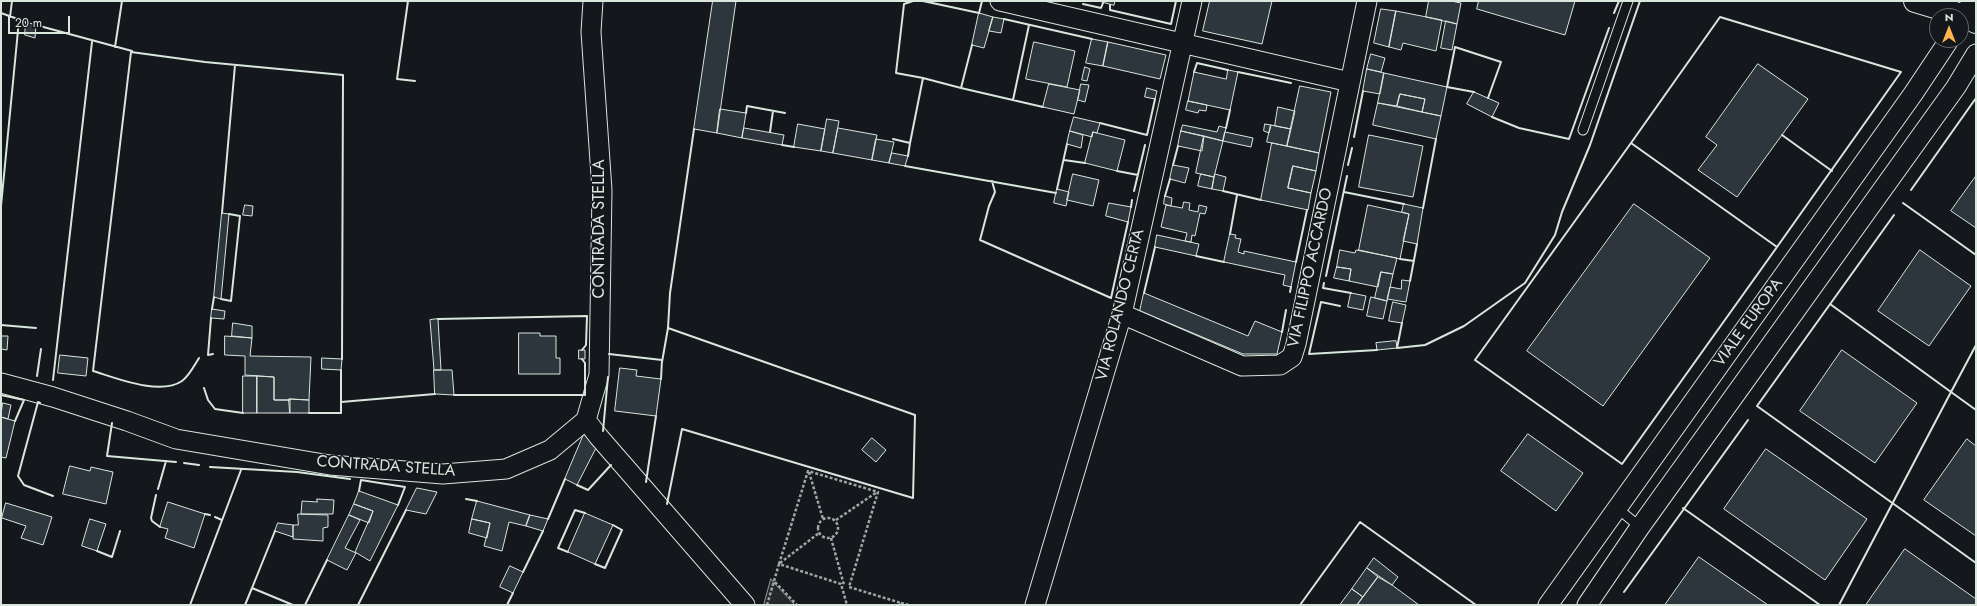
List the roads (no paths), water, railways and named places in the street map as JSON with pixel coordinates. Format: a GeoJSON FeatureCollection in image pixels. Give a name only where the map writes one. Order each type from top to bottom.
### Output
{"type":"FeatureCollection","features":[{"type":"Feature","properties":{"kind":"street","name":"CONTRADA STELLA"},"geometry":{"type":"LineString","coordinates":[[1,383],[75,404],[176,439],[330,465],[443,474],[506,469],[550,450],[586,420],[599,375],[602,190],[591,32],[593,1]]}},
{"type":"Feature","properties":{"kind":"street"},"geometry":{"type":"LineString","coordinates":[[1000,1],[1350,82]]}},
{"type":"Feature","properties":{"kind":"street","name":"VIA ROLANDO CERTA"},"geometry":{"type":"LineString","coordinates":[[1035,605],[1122,314],[1192,1]]}},
{"type":"Feature","properties":{"kind":"street","name":"VIA FILIPPO ACCARDO"},"geometry":{"type":"LineString","coordinates":[[1122,314],[1242,366],[1280,364],[1292,357],[1296,344],[1367,1]]}},
{"type":"Feature","properties":{"kind":"street"},"geometry":{"type":"LineString","coordinates":[[1915,1],[1942,8]]}},
{"type":"Feature","properties":{"kind":"street","name":"VIALE EUROPA"},"geometry":{"type":"LineString","coordinates":[[1548,605],[1890,126],[1944,48]]}},
{"type":"Feature","properties":{"kind":"street","name":"VIALE EUROPA"},"geometry":{"type":"LineString","coordinates":[[1587,605],[1640,527],[1956,87],[1976,54]]}},
{"type":"Feature","properties":{"kind":"street"},"geometry":{"type":"LineString","coordinates":[[586,420],[598,436],[745,605]]}},
{"type":"Feature","properties":{"kind":"lane"},"geometry":{"type":"LineString","coordinates":[[1583,130],[1628,1]]}},
{"type":"Feature","properties":{"kind":"lane"},"geometry":{"type":"LineString","coordinates":[[1617,508],[1640,527]]}}]}
